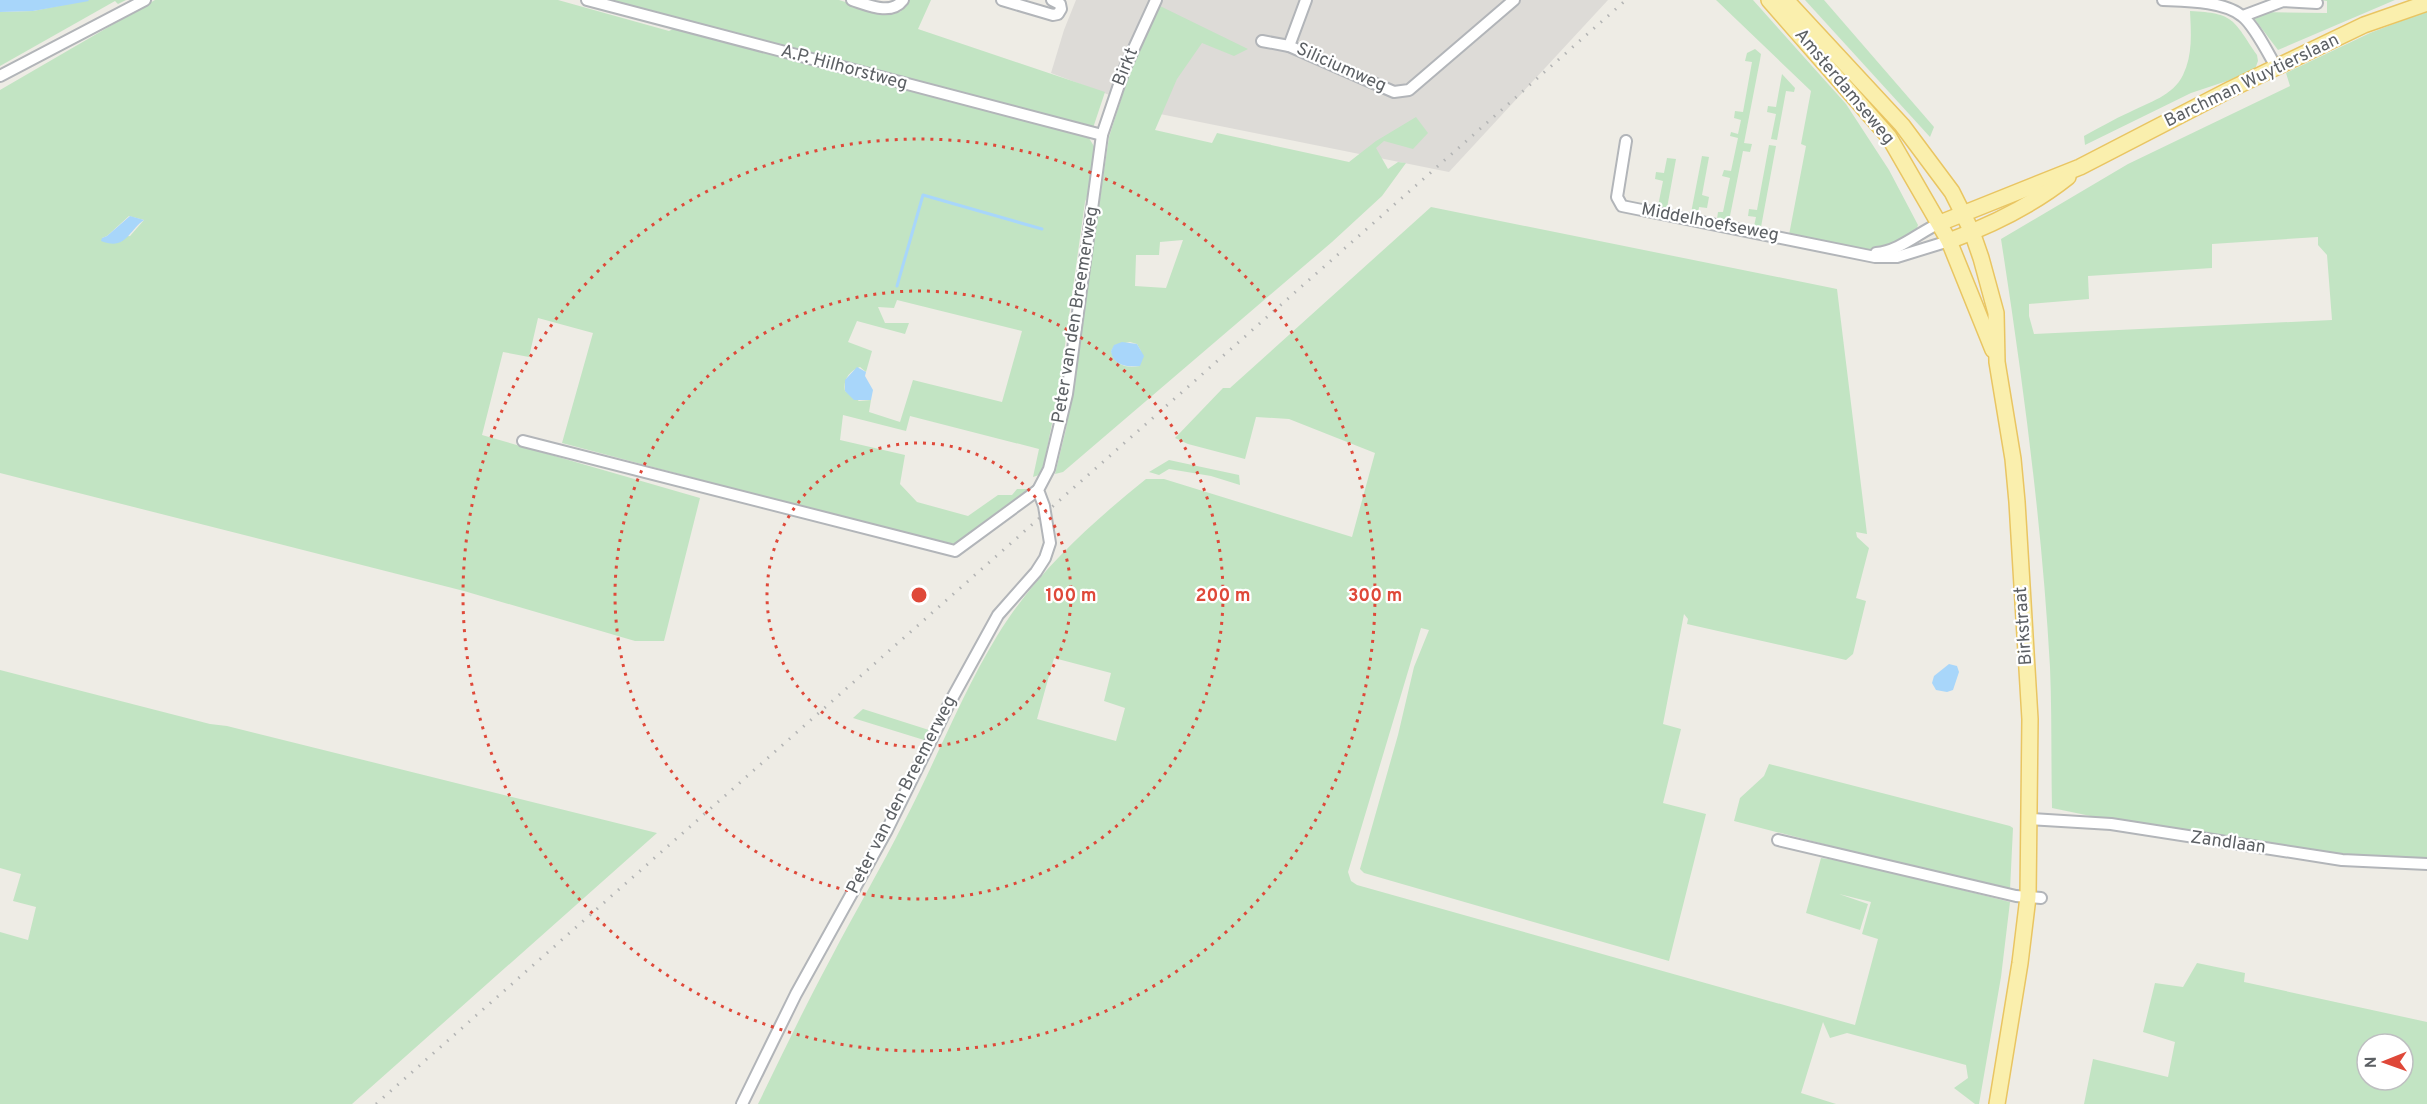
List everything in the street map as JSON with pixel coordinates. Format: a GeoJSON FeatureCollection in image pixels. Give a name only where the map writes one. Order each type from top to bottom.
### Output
{"type":"FeatureCollection","features":[{"type":"Feature","properties":{"kind":"main road","name":"Amsterdamseweg"},"geometry":{"type":"LineString","coordinates":[[1769,0],[1889,137],[1950,240]]}},
{"type":"Feature","properties":{"kind":"main road","name":"Amsterdamseweg"},"geometry":{"type":"LineString","coordinates":[[1786,0],[1902,125],[1952,192],[1972,232]]}},
{"type":"Feature","properties":{"kind":"main road","name":"Barchman Wuytierslaan"},"geometry":{"type":"LineString","coordinates":[[1940,223],[2080,167],[2364,25],[2427,3]]}},
{"type":"Feature","properties":{"kind":"main road","name":"Barchman Wuytierslaan"},"geometry":{"type":"LineString","coordinates":[[1950,240],[1991,225],[2051,191],[2080,167]]}},
{"type":"Feature","properties":{"kind":"main road","name":"Birkstraat"},"geometry":{"type":"LineString","coordinates":[[1972,232],[1996,313],[1996,356],[2013,459],[2017,502],[2030,720],[2030,819],[2034,897],[2020,963],[1997,1104]]}},
{"type":"Feature","properties":{"kind":"main road","name":"Birkstraat"},"geometry":{"type":"LineString","coordinates":[[1950,240],[1996,356]]}},
{"type":"Feature","properties":{"kind":"street"},"geometry":{"type":"LineString","coordinates":[[0,76],[145,0]]}},
{"type":"Feature","properties":{"kind":"street","name":"A.P. Hilhorstweg"},"geometry":{"type":"LineString","coordinates":[[587,0],[1102,135]]}},
{"type":"Feature","properties":{"kind":"street"},"geometry":{"type":"LineString","coordinates":[[852,0],[876,7],[894,8],[903,0]]}},
{"type":"Feature","properties":{"kind":"street"},"geometry":{"type":"LineString","coordinates":[[1002,0],[1053,15],[1058,14],[1061,9],[1060,4],[1052,0]]}},
{"type":"Feature","properties":{"kind":"street","name":"Birkt"},"geometry":{"type":"LineString","coordinates":[[1102,135],[1124,70],[1156,0]]}},
{"type":"Feature","properties":{"kind":"street","name":"Siliciumweg"},"geometry":{"type":"LineString","coordinates":[[1306,0],[1289,46],[1394,92],[1409,90],[1515,0]]}},
{"type":"Feature","properties":{"kind":"street"},"geometry":{"type":"LineString","coordinates":[[2163,0],[2202,3],[2243,16],[2276,67]]}},
{"type":"Feature","properties":{"kind":"street"},"geometry":{"type":"LineString","coordinates":[[2243,16],[2283,1],[2317,3]]}},
{"type":"Feature","properties":{"kind":"street"},"geometry":{"type":"LineString","coordinates":[[1262,41],[1289,46]]}},
{"type":"Feature","properties":{"kind":"street","name":"Peter van den Breemerweg"},"geometry":{"type":"LineString","coordinates":[[523,441],[955,550],[1038,490],[1049,469],[1067,394],[1102,135]]}},
{"type":"Feature","properties":{"kind":"street","name":"Middelhoefseweg"},"geometry":{"type":"LineString","coordinates":[[1626,141],[1617,197],[1622,206],[1875,257],[1896,257],[1950,240]]}},
{"type":"Feature","properties":{"kind":"street","name":"Middelhoefseweg"},"geometry":{"type":"LineString","coordinates":[[1864,254],[1886,252],[1925,229],[1940,223]]}},
{"type":"Feature","properties":{"kind":"street","name":"Peter van den Breemerweg"},"geometry":{"type":"LineString","coordinates":[[742,1104],[796,994],[887,830],[949,704],[992,625],[1045,558],[1050,543],[1044,506],[1038,490]]}},
{"type":"Feature","properties":{"kind":"street","name":"Zandlaan"},"geometry":{"type":"LineString","coordinates":[[2030,819],[2111,824],[2342,860],[2427,864]]}},
{"type":"Feature","properties":{"kind":"street"},"geometry":{"type":"LineString","coordinates":[[1778,840],[2034,897]]}},
{"type":"Feature","properties":{"kind":"shaded area"},"geometry":{"type":"Polygon","coordinates":[[[1076,0],[1608,0],[1449,172],[1160,114],[1051,73],[1076,0]]]}},
{"type":"Feature","properties":{"kind":"green space"},"geometry":{"type":"Polygon","coordinates":[[[88,0],[126,0],[118,4],[115,1],[0,66],[0,12],[33,11],[88,0]]]}},
{"type":"Feature","properties":{"kind":"green space"},"geometry":{"type":"Polygon","coordinates":[[[155,0],[558,0],[669,31],[677,27],[1089,138],[1095,148],[1095,153],[1085,202],[1059,388],[1044,464],[1039,475],[1033,477],[1039,449],[910,416],[906,431],[843,415],[840,440],[905,455],[900,484],[917,502],[968,516],[998,495],[1012,495],[1017,489],[1028,489],[954,544],[562,443],[593,333],[538,318],[529,357],[503,352],[482,435],[700,498],[664,641],[635,641],[464,591],[0,473],[0,90],[155,0]],[[129,216],[102,238],[130,236],[144,220],[129,216]],[[897,300],[894,308],[878,307],[885,323],[909,323],[905,334],[857,321],[848,342],[872,351],[866,372],[860,367],[850,373],[845,383],[845,391],[859,401],[871,400],[869,412],[900,422],[913,380],[1002,402],[1022,331],[897,300]]]}},
{"type":"Feature","properties":{"kind":"green space"},"geometry":{"type":"Polygon","coordinates":[[[594,0],[839,0],[884,14],[900,12],[909,0],[931,0],[918,29],[1105,92],[1093,128],[594,0]]]}},
{"type":"Feature","properties":{"kind":"green space"},"geometry":{"type":"Polygon","coordinates":[[[1716,0],[1753,0],[1846,104],[1889,170],[1918,225],[1917,228],[1884,251],[1789,235],[1806,146],[1801,144],[1811,91],[1716,0]]]}},
{"type":"Feature","properties":{"kind":"green space"},"geometry":{"type":"Polygon","coordinates":[[[1805,0],[1824,0],[1934,127],[1930,137],[1805,0]]]}},
{"type":"Feature","properties":{"kind":"green space"},"geometry":{"type":"Polygon","coordinates":[[[2320,0],[2395,0],[2278,50],[2253,17],[2261,12],[2327,13],[2327,1],[2320,0]]]}},
{"type":"Feature","properties":{"kind":"green space"},"geometry":{"type":"Polygon","coordinates":[[[1160,6],[1248,49],[1234,56],[1202,43],[1177,79],[1155,130],[1212,143],[1217,133],[1349,162],[1376,141],[1416,117],[1428,133],[1413,149],[1384,141],[1376,148],[1388,169],[1398,162],[1406,163],[1382,196],[1332,242],[1063,472],[1055,474],[1066,429],[1109,137],[1133,62],[1160,6]],[[1183,240],[1160,242],[1159,255],[1136,255],[1135,286],[1166,288],[1183,240]],[[1130,342],[1115,345],[1111,351],[1113,356],[1122,365],[1140,366],[1141,351],[1137,344],[1130,342]]]}},
{"type":"Feature","properties":{"kind":"green space"},"geometry":{"type":"Polygon","coordinates":[[[2190,11],[2216,14],[2225,17],[2237,26],[2257,55],[2258,61],[2254,72],[2191,93],[2085,145],[2084,136],[2160,98],[2179,82],[2190,51],[2190,11]]]}},
{"type":"Feature","properties":{"kind":"green space"},"geometry":{"type":"Polygon","coordinates":[[[2427,11],[2427,859],[2302,860],[2052,808],[2047,613],[2024,399],[2001,239],[2128,164],[2290,86],[2286,73],[2370,33],[2427,11]],[[2318,237],[2212,244],[2212,268],[2088,276],[2089,299],[2029,304],[2029,316],[2034,334],[2332,320],[2327,255],[2318,245],[2318,237]]]}},
{"type":"Feature","properties":{"kind":"green space"},"geometry":{"type":"Polygon","coordinates":[[[1755,49],[1761,54],[1744,143],[1752,144],[1750,152],[1743,151],[1729,221],[1717,219],[1718,212],[1723,212],[1730,178],[1722,176],[1724,170],[1731,171],[1738,138],[1730,136],[1731,132],[1738,134],[1741,120],[1734,118],[1735,111],[1743,112],[1752,62],[1745,61],[1747,53],[1755,49]]]}},
{"type":"Feature","properties":{"kind":"green space"},"geometry":{"type":"Polygon","coordinates":[[[1782,74],[1795,88],[1794,92],[1786,91],[1777,140],[1771,139],[1776,114],[1767,112],[1768,106],[1776,107],[1782,74]]]}},
{"type":"Feature","properties":{"kind":"green space"},"geometry":{"type":"Polygon","coordinates":[[[1769,145],[1776,146],[1761,227],[1754,226],[1756,217],[1748,216],[1749,209],[1757,210],[1769,145]]]}},
{"type":"Feature","properties":{"kind":"green space"},"geometry":{"type":"Polygon","coordinates":[[[1702,156],[1709,157],[1702,195],[1709,197],[1707,208],[1699,207],[1698,215],[1691,213],[1702,156]]]}},
{"type":"Feature","properties":{"kind":"green space"},"geometry":{"type":"Polygon","coordinates":[[[1667,158],[1676,159],[1667,208],[1658,206],[1663,181],[1655,179],[1656,172],[1664,173],[1667,158]]]}},
{"type":"Feature","properties":{"kind":"green space"},"geometry":{"type":"Polygon","coordinates":[[[1431,207],[1837,289],[1867,534],[1856,532],[1857,537],[1869,548],[1856,598],[1866,601],[1853,654],[1846,660],[1687,624],[1688,619],[1684,614],[1663,724],[1681,729],[1663,803],[1706,814],[1669,961],[1364,873],[1360,869],[1398,735],[1414,667],[1429,630],[1421,628],[1348,872],[1351,881],[1357,885],[1855,1025],[1878,939],[1862,934],[1871,902],[1839,894],[1868,904],[1860,930],[1806,913],[1821,858],[1851,862],[2010,902],[2001,977],[1979,1104],[1975,1104],[1954,1088],[1968,1078],[1966,1065],[1847,1033],[1830,1038],[1823,1022],[1801,1093],[1836,1104],[758,1104],[821,976],[904,822],[984,658],[1028,592],[1084,532],[1146,479],[1164,479],[1352,537],[1375,453],[1289,419],[1256,417],[1245,459],[1188,444],[1175,438],[1223,388],[1230,388],[1431,207]],[[1054,658],[1037,719],[1116,741],[1125,708],[1104,701],[1111,673],[1054,658]]]}},
{"type":"Feature","properties":{"kind":"green space"},"geometry":{"type":"Polygon","coordinates":[[[1169,460],[1239,475],[1240,485],[1211,476],[1169,469],[1159,475],[1149,472],[1169,460]]]}},
{"type":"Feature","properties":{"kind":"green space"},"geometry":{"type":"Polygon","coordinates":[[[0,670],[210,724],[227,726],[657,833],[352,1104],[0,1104],[0,932],[28,940],[36,907],[13,901],[21,874],[0,868],[0,670]]]}},
{"type":"Feature","properties":{"kind":"green space"},"geometry":{"type":"Polygon","coordinates":[[[863,709],[929,730],[924,740],[853,718],[863,709]]]}},
{"type":"Feature","properties":{"kind":"green space"},"geometry":{"type":"Polygon","coordinates":[[[1769,764],[2010,826],[2013,828],[2010,890],[1734,821],[1740,798],[1764,776],[1769,764]]]}},
{"type":"Feature","properties":{"kind":"green space"},"geometry":{"type":"Polygon","coordinates":[[[2197,963],[2245,973],[2244,982],[2427,1022],[2427,1104],[2084,1104],[2093,1059],[2168,1077],[2175,1042],[2143,1032],[2155,983],[2183,987],[2197,963]]]}},
{"type":"Feature","properties":{"kind":"water"},"geometry":{"type":"Polygon","coordinates":[[[0,0],[89,1],[33,11],[0,12],[0,0]]]}},
{"type":"Feature","properties":{"kind":"water"},"geometry":{"type":"Polygon","coordinates":[[[130,216],[144,220],[121,242],[101,241],[102,238],[130,216]]]}},
{"type":"Feature","properties":{"kind":"water"},"geometry":{"type":"Polygon","coordinates":[[[1122,342],[1137,344],[1144,356],[1140,366],[1126,366],[1118,363],[1112,356],[1111,351],[1114,345],[1122,342]]]}},
{"type":"Feature","properties":{"kind":"water"},"geometry":{"type":"Polygon","coordinates":[[[857,367],[866,372],[865,376],[873,390],[871,400],[854,400],[845,391],[845,380],[857,367]]]}},
{"type":"Feature","properties":{"kind":"water"},"geometry":{"type":"Polygon","coordinates":[[[1949,664],[1957,666],[1959,672],[1953,690],[1947,692],[1936,690],[1932,683],[1934,676],[1949,664]]]}},
{"type":"Feature","properties":{"kind":"waterway"},"geometry":{"type":"LineString","coordinates":[[897,286],[923,195],[1042,229]]}},
{"type":"Feature","properties":{"kind":"railway"},"geometry":{"type":"LineString","coordinates":[[376,1104],[1626,0]]}}]}
